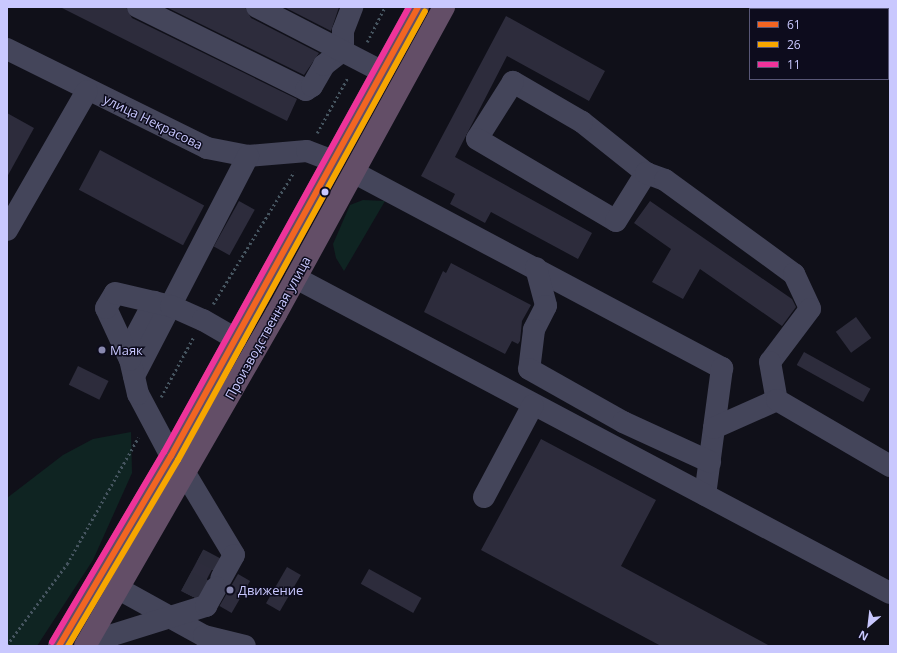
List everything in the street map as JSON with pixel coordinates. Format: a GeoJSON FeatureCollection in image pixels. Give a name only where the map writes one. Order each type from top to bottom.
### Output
{"type":"FeatureCollection","features":[{"type":"Feature","properties":{"kind":"highway","name":"Производственная улица"},"geometry":{"type":"LineString","coordinates":[[58,646],[172,456],[381,71],[418,7]]}},
{"type":"Feature","properties":{"kind":"highway","name":"Производственная улица"},"geometry":{"type":"LineString","coordinates":[[86,645],[186,475],[355,173],[444,7]]}},
{"type":"Feature","properties":{"kind":"highway"},"geometry":{"type":"LineString","coordinates":[[332,162],[355,173]]}},
{"type":"Feature","properties":{"kind":"highway"},"geometry":{"type":"LineString","coordinates":[[256,302],[276,314]]}},
{"type":"Feature","properties":{"kind":"lane"},"geometry":{"type":"LineString","coordinates":[[138,7],[302,89],[312,86],[324,64],[343,50]]}},
{"type":"Feature","properties":{"kind":"lane"},"geometry":{"type":"LineString","coordinates":[[257,7],[343,50],[381,71]]}},
{"type":"Feature","properties":{"kind":"lane"},"geometry":{"type":"LineString","coordinates":[[343,50],[343,32],[352,7]]}},
{"type":"Feature","properties":{"kind":"lane","name":"улица Некрасова"},"geometry":{"type":"LineString","coordinates":[[7,48],[87,91],[207,148],[248,156],[307,151],[332,162]]}},
{"type":"Feature","properties":{"kind":"lane"},"geometry":{"type":"LineString","coordinates":[[646,173],[616,221],[477,139],[513,82],[582,122],[646,173],[665,180],[794,274],[810,309],[770,362],[777,400],[890,466]]}},
{"type":"Feature","properties":{"kind":"lane"},"geometry":{"type":"LineString","coordinates":[[7,230],[87,91]]}},
{"type":"Feature","properties":{"kind":"lane"},"geometry":{"type":"LineString","coordinates":[[126,353],[153,302],[248,156]]}},
{"type":"Feature","properties":{"kind":"lane"},"geometry":{"type":"LineString","coordinates":[[355,173],[722,368],[705,495]]}},
{"type":"Feature","properties":{"kind":"lane"},"geometry":{"type":"LineString","coordinates":[[536,268],[546,306],[534,330],[529,370],[623,422],[710,462]]}},
{"type":"Feature","properties":{"kind":"lane"},"geometry":{"type":"LineString","coordinates":[[296,278],[890,593]]}},
{"type":"Feature","properties":{"kind":"lane"},"geometry":{"type":"LineString","coordinates":[[172,456],[138,394],[134,376],[126,353],[106,308],[115,293],[153,302],[198,317],[236,339]]}},
{"type":"Feature","properties":{"kind":"lane"},"geometry":{"type":"LineString","coordinates":[[134,376],[153,302]]}},
{"type":"Feature","properties":{"kind":"lane"},"geometry":{"type":"LineString","coordinates":[[714,428],[777,400]]}},
{"type":"Feature","properties":{"kind":"lane"},"geometry":{"type":"LineString","coordinates":[[484,497],[533,405]]}},
{"type":"Feature","properties":{"kind":"lane"},"geometry":{"type":"LineString","coordinates":[[86,645],[181,609],[206,606],[234,555],[224,536],[186,475]]}},
{"type":"Feature","properties":{"kind":"lane"},"geometry":{"type":"LineString","coordinates":[[213,555],[224,536]]}},
{"type":"Feature","properties":{"kind":"lane"},"geometry":{"type":"LineString","coordinates":[[119,589],[181,609],[204,636],[245,646]]}},
{"type":"Feature","properties":{"kind":"green space"},"geometry":{"type":"Polygon","coordinates":[[[363,200],[385,201],[344,271],[336,258],[333,244],[350,205],[363,200]]]}},
{"type":"Feature","properties":{"kind":"green space"},"geometry":{"type":"Polygon","coordinates":[[[131,432],[132,473],[93,560],[37,646],[7,646],[7,498],[63,455],[93,439],[131,432]]]}},
{"type":"Feature","properties":{"kind":"building"},"geometry":{"type":"Polygon","coordinates":[[[60,7],[126,7],[132,18],[297,99],[287,121],[60,7]]]}},
{"type":"Feature","properties":{"kind":"building"},"geometry":{"type":"Polygon","coordinates":[[[166,7],[245,7],[251,18],[319,53],[304,75],[166,7]]]}},
{"type":"Feature","properties":{"kind":"building"},"geometry":{"type":"Polygon","coordinates":[[[284,7],[339,7],[331,31],[284,7]]]}},
{"type":"Feature","properties":{"kind":"building"},"geometry":{"type":"Polygon","coordinates":[[[506,16],[605,71],[589,101],[507,56],[455,157],[592,233],[578,259],[491,212],[485,223],[450,204],[455,194],[421,176],[506,16]]]}},
{"type":"Feature","properties":{"kind":"building"},"geometry":{"type":"Polygon","coordinates":[[[7,113],[34,128],[7,177],[7,113]]]}},
{"type":"Feature","properties":{"kind":"building"},"geometry":{"type":"Polygon","coordinates":[[[100,150],[204,205],[183,245],[79,190],[100,150]]]}},
{"type":"Feature","properties":{"kind":"building"},"geometry":{"type":"Polygon","coordinates":[[[239,201],[255,210],[230,255],[214,246],[239,201]]]}},
{"type":"Feature","properties":{"kind":"building"},"geometry":{"type":"Polygon","coordinates":[[[650,201],[792,299],[796,307],[782,326],[700,269],[683,299],[652,282],[671,249],[634,223],[650,201]]]}},
{"type":"Feature","properties":{"kind":"building"},"geometry":{"type":"Polygon","coordinates":[[[451,263],[531,305],[522,321],[520,341],[518,344],[512,341],[505,354],[424,312],[443,271],[446,273],[451,263]]]}},
{"type":"Feature","properties":{"kind":"building"},"geometry":{"type":"Polygon","coordinates":[[[856,317],[871,338],[851,353],[836,332],[856,317]]]}},
{"type":"Feature","properties":{"kind":"building"},"geometry":{"type":"Polygon","coordinates":[[[804,352],[870,389],[863,402],[797,365],[804,352]]]}},
{"type":"Feature","properties":{"kind":"building"},"geometry":{"type":"Polygon","coordinates":[[[78,366],[109,381],[99,400],[69,385],[78,366]]]}},
{"type":"Feature","properties":{"kind":"building"},"geometry":{"type":"Polygon","coordinates":[[[541,439],[656,500],[621,566],[770,646],[661,646],[481,550],[541,439]]]}},
{"type":"Feature","properties":{"kind":"building"},"geometry":{"type":"Polygon","coordinates":[[[203,550],[218,558],[198,596],[193,597],[181,591],[203,550]]]}},
{"type":"Feature","properties":{"kind":"building"},"geometry":{"type":"Polygon","coordinates":[[[287,567],[301,575],[280,611],[266,603],[287,567]]]}},
{"type":"Feature","properties":{"kind":"building"},"geometry":{"type":"Polygon","coordinates":[[[369,569],[421,598],[413,613],[361,584],[369,569]]]}},
{"type":"Feature","properties":{"kind":"building"},"geometry":{"type":"Polygon","coordinates":[[[238,574],[250,581],[232,613],[220,606],[238,574]]]}},
{"type":"Feature","properties":{"kind":"tunnel"},"geometry":{"type":"LineString","coordinates":[[191,596],[213,555]]}},
{"type":"Feature","properties":{"kind":"transit line","name":"11"},"geometry":{"type":"LineString","coordinates":[[52,642],[164,452],[409,7]]}},
{"type":"Feature","properties":{"kind":"transit line","name":"61"},"geometry":{"type":"LineString","coordinates":[[59,646],[171,456],[418,7]]}},
{"type":"Feature","properties":{"kind":"transit line","name":"26"},"geometry":{"type":"LineString","coordinates":[[68,646],[178,460],[425,11]]}},
{"type":"Feature","properties":{"kind":"place","name":"Маяк"},"geometry":{"type":"Point","coordinates":[102,350]}},
{"type":"Feature","properties":{"kind":"place","name":"Движение"},"geometry":{"type":"Point","coordinates":[230,590]}}]}
